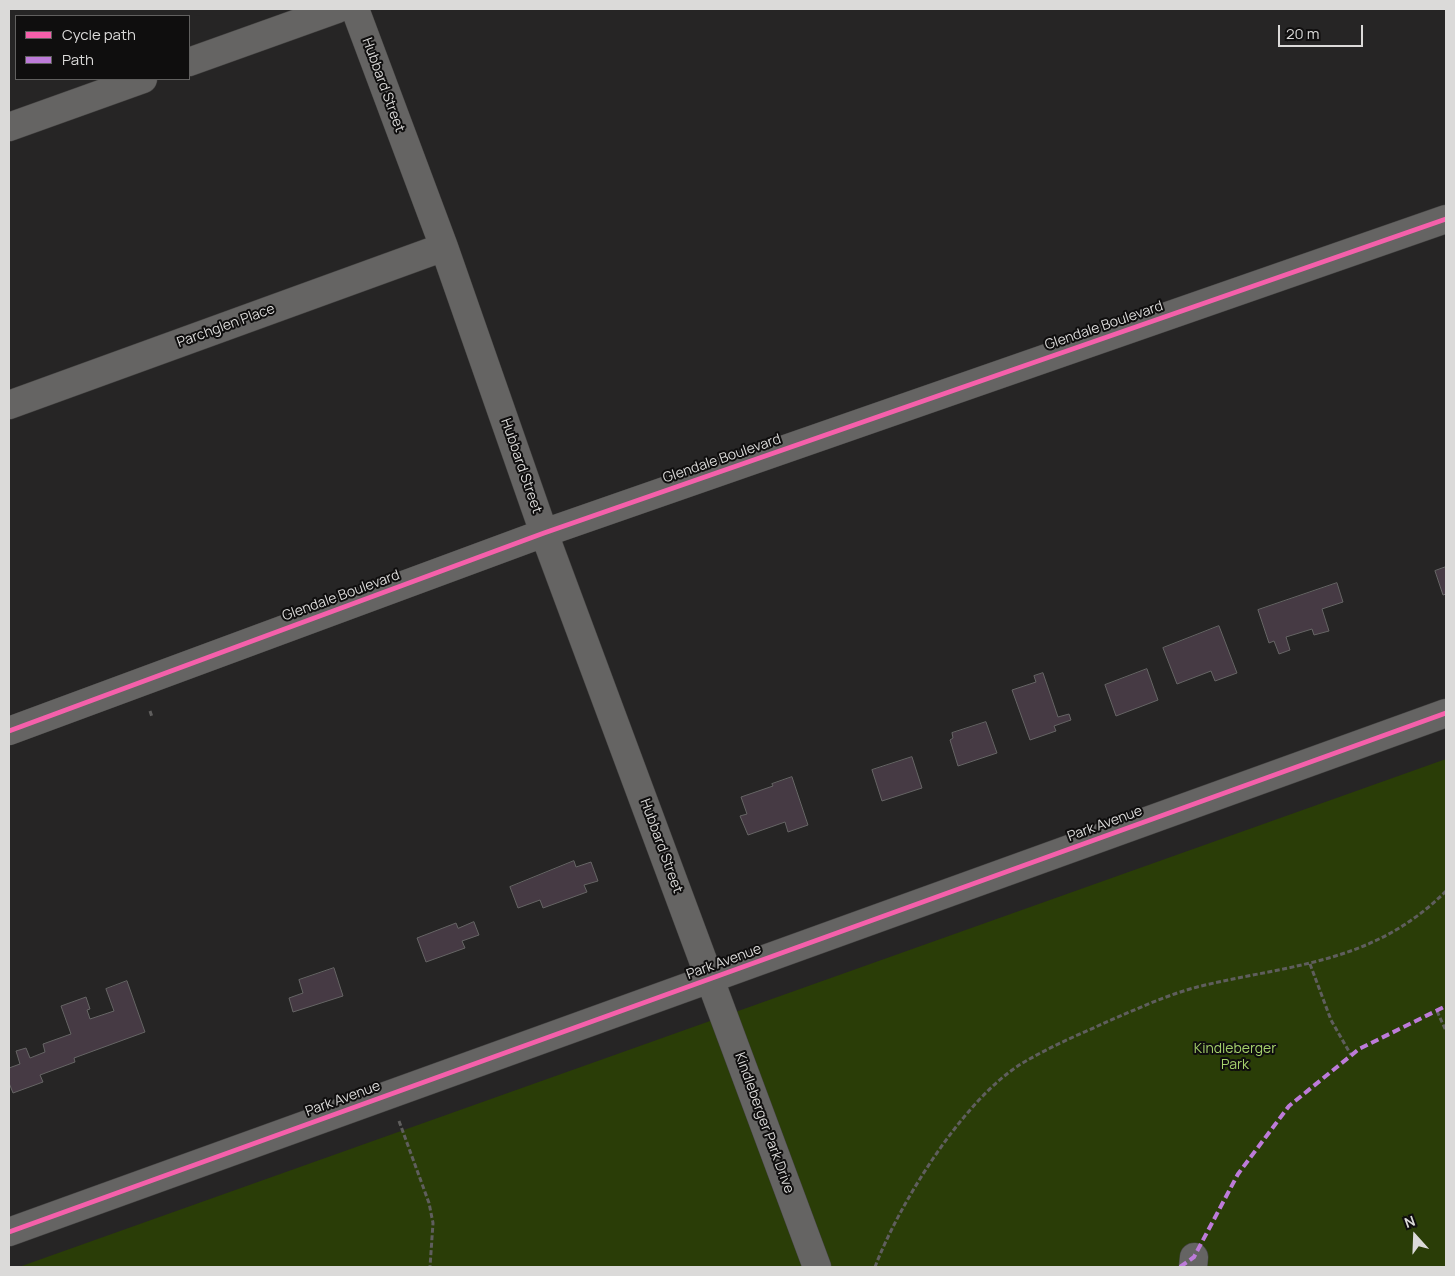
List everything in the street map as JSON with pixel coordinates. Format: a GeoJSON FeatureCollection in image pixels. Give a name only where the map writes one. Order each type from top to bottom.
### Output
{"type":"FeatureCollection","features":[{"type":"Feature","properties":{"kind":"street"},"geometry":{"type":"LineString","coordinates":[[190,62],[337,9]]}},
{"type":"Feature","properties":{"kind":"street","name":"Hubbard Street"},"geometry":{"type":"LineString","coordinates":[[355,9],[444,247],[544,533],[710,978]]}},
{"type":"Feature","properties":{"kind":"street"},"geometry":{"type":"LineString","coordinates":[[9,127],[139,80]]}},
{"type":"Feature","properties":{"kind":"street","name":"Glendale Boulevard"},"geometry":{"type":"LineString","coordinates":[[9,731],[544,533],[1446,218]]}},
{"type":"Feature","properties":{"kind":"street","name":"Parchglen Place"},"geometry":{"type":"LineString","coordinates":[[9,405],[444,247]]}},
{"type":"Feature","properties":{"kind":"street","name":"Park Avenue"},"geometry":{"type":"LineString","coordinates":[[9,1232],[1446,713]]}},
{"type":"Feature","properties":{"kind":"street","name":"Kindleberger Park Drive"},"geometry":{"type":"LineString","coordinates":[[710,978],[817,1267]]}},
{"type":"Feature","properties":{"kind":"path"},"geometry":{"type":"LineString","coordinates":[[150,711],[152,717]]}},
{"type":"Feature","properties":{"kind":"path"},"geometry":{"type":"LineString","coordinates":[[876,1267],[891,1229],[951,1134],[988,1091],[1019,1065],[1048,1049],[1172,995],[1208,985],[1310,964],[1374,943],[1413,920],[1446,891]]}},
{"type":"Feature","properties":{"kind":"path"},"geometry":{"type":"LineString","coordinates":[[1310,964],[1331,1020],[1351,1056]]}},
{"type":"Feature","properties":{"kind":"path"},"geometry":{"type":"LineString","coordinates":[[1437,1011],[1446,1032]]}},
{"type":"Feature","properties":{"kind":"path"},"geometry":{"type":"LineString","coordinates":[[389,1094],[429,1203],[433,1223],[430,1267]]}},
{"type":"Feature","properties":{"kind":"green space","name":"Kindleberger Park"},"geometry":{"type":"Polygon","coordinates":[[[1446,759],[1446,1267],[19,1267],[1446,759]]]}},
{"type":"Feature","properties":{"kind":"building"},"geometry":{"type":"Polygon","coordinates":[[[1446,567],[1446,594],[1443,595],[1435,571],[1446,567]]]}},
{"type":"Feature","properties":{"kind":"building"},"geometry":{"type":"Polygon","coordinates":[[[1337,583],[1343,602],[1322,609],[1329,631],[1314,635],[1312,629],[1286,637],[1290,650],[1279,654],[1274,641],[1269,643],[1258,610],[1337,583]]]}},
{"type":"Feature","properties":{"kind":"building"},"geometry":{"type":"Polygon","coordinates":[[[1219,626],[1237,673],[1215,681],[1211,671],[1177,684],[1163,648],[1219,626]]]}},
{"type":"Feature","properties":{"kind":"building"},"geometry":{"type":"Polygon","coordinates":[[[1147,669],[1158,700],[1116,716],[1105,685],[1147,669]]]}},
{"type":"Feature","properties":{"kind":"building"},"geometry":{"type":"Polygon","coordinates":[[[1043,673],[1058,717],[1069,714],[1071,720],[1054,726],[1056,731],[1030,740],[1012,690],[1036,682],[1034,676],[1043,673]]]}},
{"type":"Feature","properties":{"kind":"building"},"geometry":{"type":"Polygon","coordinates":[[[986,722],[997,753],[958,766],[950,740],[953,738],[952,733],[986,722]]]}},
{"type":"Feature","properties":{"kind":"building"},"geometry":{"type":"Polygon","coordinates":[[[912,757],[922,788],[882,801],[872,770],[912,757]]]}},
{"type":"Feature","properties":{"kind":"building"},"geometry":{"type":"Polygon","coordinates":[[[792,777],[808,825],[788,832],[785,822],[748,835],[740,816],[747,814],[741,797],[792,777]]]}},
{"type":"Feature","properties":{"kind":"building"},"geometry":{"type":"Polygon","coordinates":[[[574,861],[576,867],[591,862],[598,881],[584,885],[587,892],[543,908],[540,900],[518,908],[510,887],[574,861]]]}},
{"type":"Feature","properties":{"kind":"building"},"geometry":{"type":"Polygon","coordinates":[[[474,922],[479,935],[462,941],[465,948],[426,962],[417,938],[456,923],[458,928],[474,922]]]}},
{"type":"Feature","properties":{"kind":"building"},"geometry":{"type":"Polygon","coordinates":[[[334,968],[343,996],[293,1012],[289,998],[303,993],[299,980],[334,968]]]}},
{"type":"Feature","properties":{"kind":"building"},"geometry":{"type":"Polygon","coordinates":[[[127,981],[145,1032],[74,1058],[75,1062],[40,1075],[43,1082],[13,1093],[9,1083],[9,1068],[20,1064],[16,1051],[26,1048],[30,1058],[45,1052],[43,1044],[71,1034],[61,1006],[86,997],[90,1009],[87,1010],[90,1019],[114,1011],[106,989],[127,981]]]}},
{"type":"Feature","properties":{"kind":"marked path"},"geometry":{"type":"LineString","coordinates":[[1180,1267],[1194,1257],[1238,1174],[1289,1106],[1359,1049],[1446,1006]]}},
{"type":"Feature","properties":{"kind":"cycle path"},"geometry":{"type":"LineString","coordinates":[[9,731],[544,533],[1446,219]]}},
{"type":"Feature","properties":{"kind":"cycle path"},"geometry":{"type":"LineString","coordinates":[[9,1232],[1446,713]]}}]}
